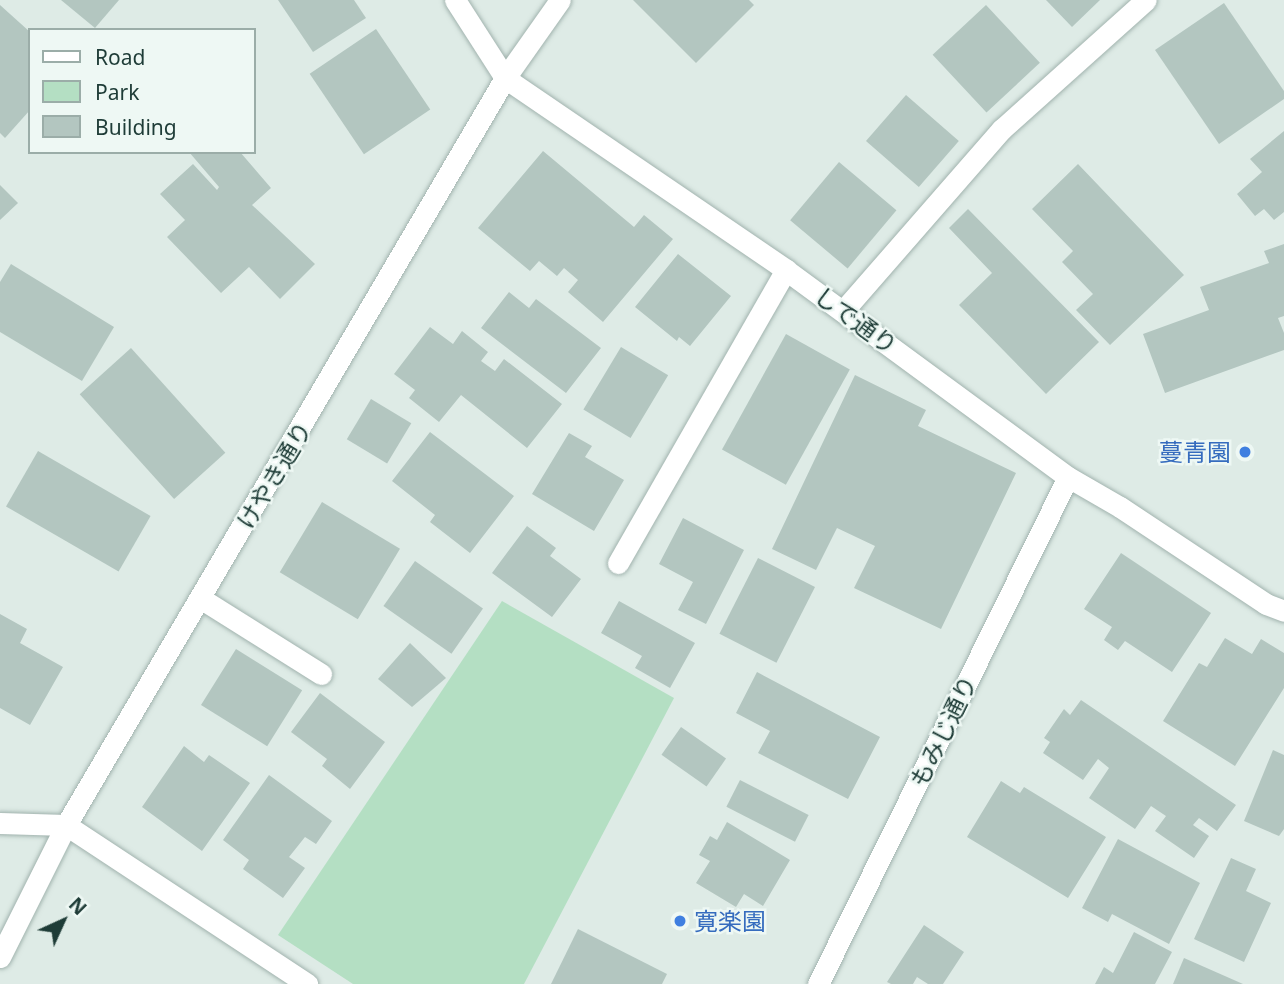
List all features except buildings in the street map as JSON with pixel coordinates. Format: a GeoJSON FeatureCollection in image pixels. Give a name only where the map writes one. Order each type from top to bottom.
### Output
{"type":"FeatureCollection","features":[{"type":"Feature","properties":{"kind":"street","name":"しで通り"},"geometry":{"type":"LineString","coordinates":[[455,0],[505,78],[786,270],[1068,477],[1120,507],[1266,604],[1284,611]]}},
{"type":"Feature","properties":{"kind":"street","name":"けやき通り"},"geometry":{"type":"LineString","coordinates":[[0,957],[66,825],[505,78],[560,0]]}},
{"type":"Feature","properties":{"kind":"street"},"geometry":{"type":"LineString","coordinates":[[843,311],[1002,129],[1146,0]]}},
{"type":"Feature","properties":{"kind":"street"},"geometry":{"type":"LineString","coordinates":[[618,563],[786,270]]}},
{"type":"Feature","properties":{"kind":"street","name":"もみじ通り"},"geometry":{"type":"LineString","coordinates":[[818,984],[1068,477]]}},
{"type":"Feature","properties":{"kind":"street"},"geometry":{"type":"LineString","coordinates":[[200,598],[321,674]]}},
{"type":"Feature","properties":{"kind":"street"},"geometry":{"type":"LineString","coordinates":[[0,823],[66,825],[307,984]]}},
{"type":"Feature","properties":{"kind":"green space"},"geometry":{"type":"Polygon","coordinates":[[[502,601],[674,698],[524,984],[353,984],[278,935],[502,601]]]}},
{"type":"Feature","properties":{"kind":"place","name":"蔓青園"},"geometry":{"type":"Point","coordinates":[1245,452]}},
{"type":"Feature","properties":{"kind":"place","name":"寛楽園"},"geometry":{"type":"Point","coordinates":[680,921]}}]}
